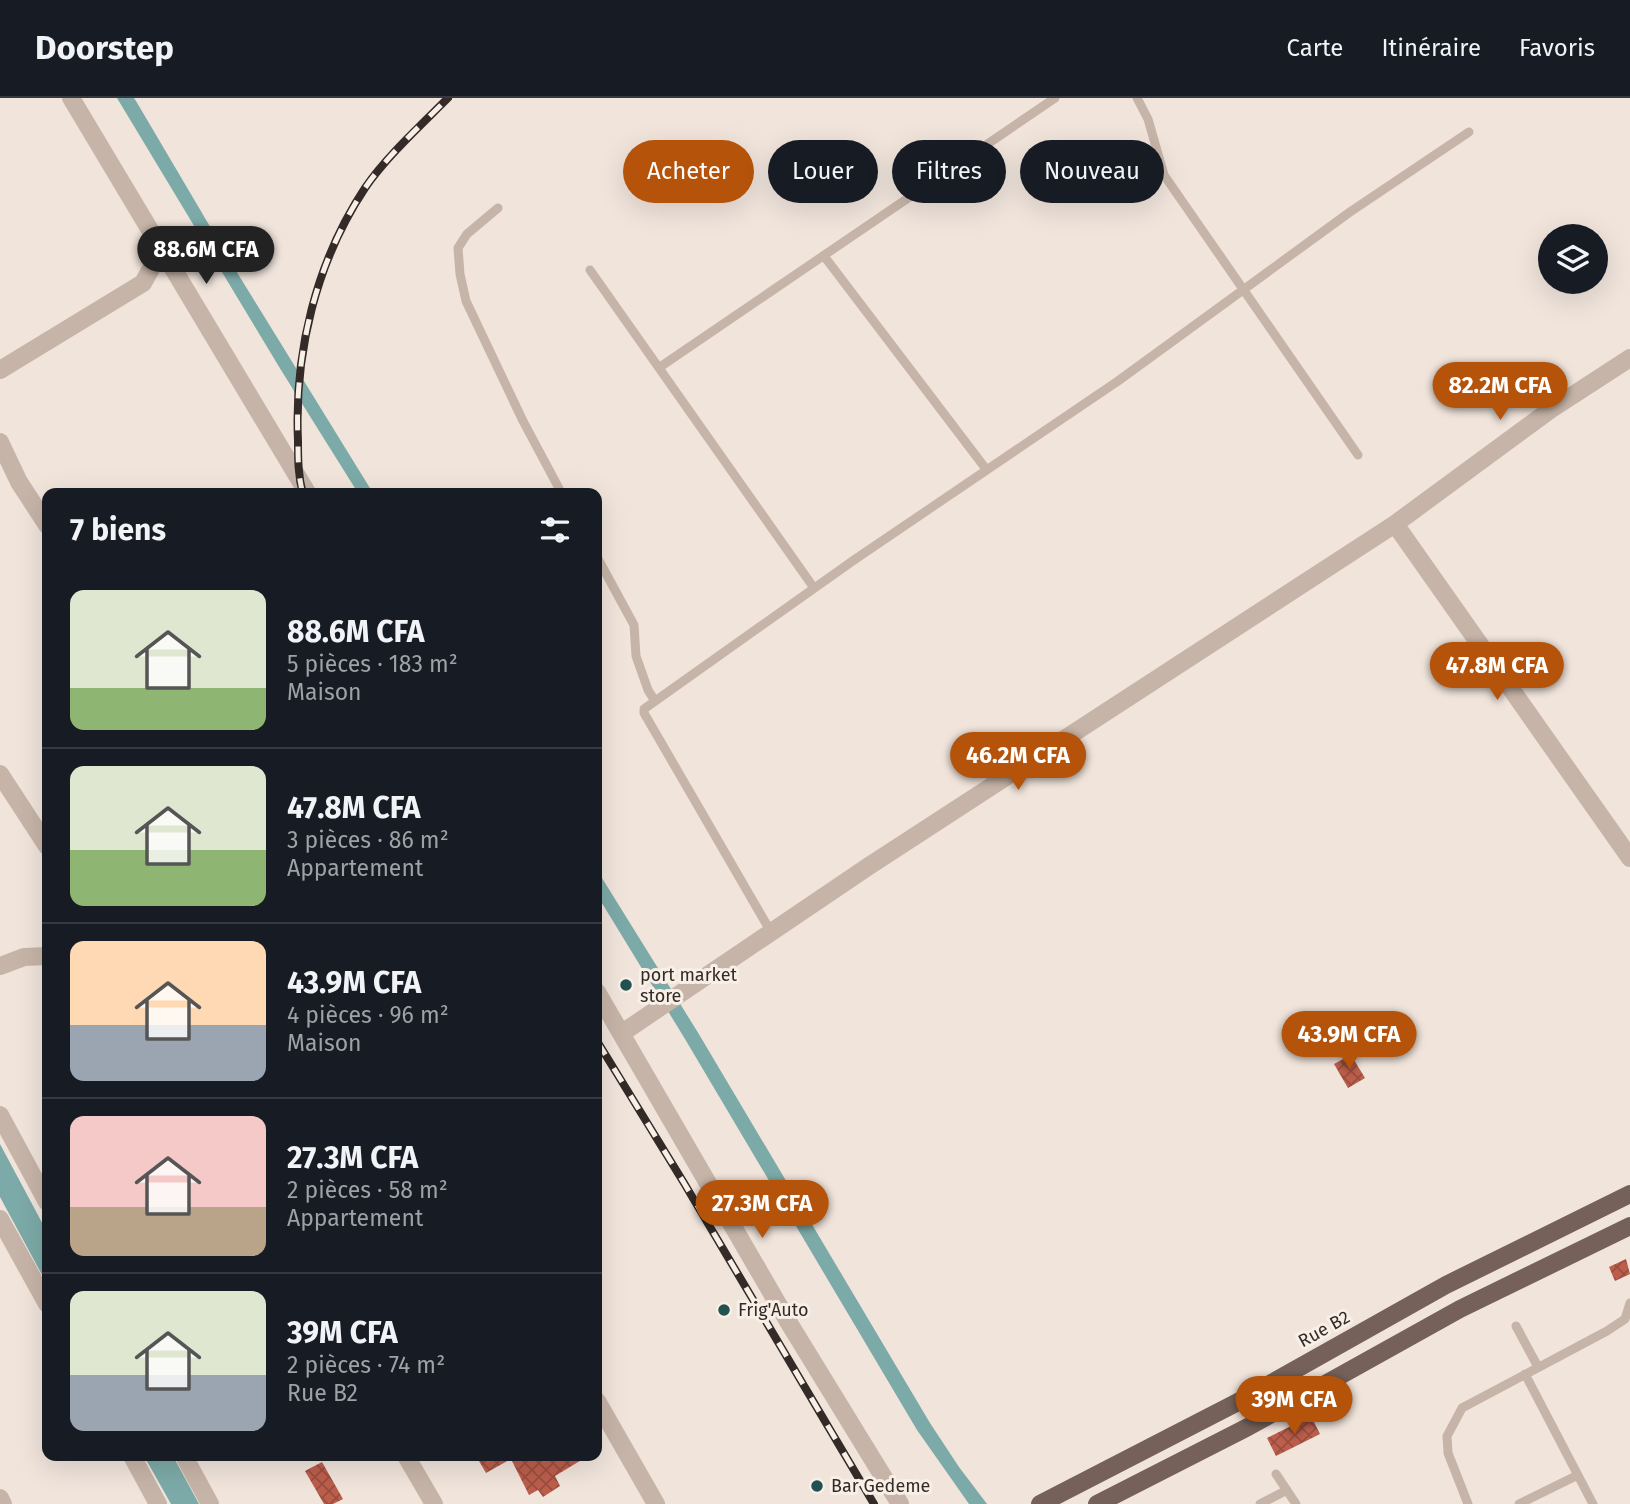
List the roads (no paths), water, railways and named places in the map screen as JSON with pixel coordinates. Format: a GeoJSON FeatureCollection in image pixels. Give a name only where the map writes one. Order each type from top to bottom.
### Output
{"type":"FeatureCollection","features":[{"type":"Feature","properties":{"kind":"main road","name":"Rue B2"},"geometry":{"type":"LineString","coordinates":[[1040,1504],[1236,1403],[1446,1284],[1630,1194]]}},
{"type":"Feature","properties":{"kind":"main road"},"geometry":{"type":"LineString","coordinates":[[1097,1504],[1248,1427],[1460,1309],[1630,1226]]}},
{"type":"Feature","properties":{"kind":"street"},"geometry":{"type":"LineString","coordinates":[[71,98],[304,488]]}},
{"type":"Feature","properties":{"kind":"street"},"geometry":{"type":"LineString","coordinates":[[0,370],[143,283],[162,249]]}},
{"type":"Feature","properties":{"kind":"street"},"geometry":{"type":"LineString","coordinates":[[622,1033],[869,866],[1395,524],[1550,410],[1630,358]]}},
{"type":"Feature","properties":{"kind":"street"},"geometry":{"type":"LineString","coordinates":[[0,442],[19,482],[42,516]]}},
{"type":"Feature","properties":{"kind":"street"},"geometry":{"type":"LineString","coordinates":[[1395,524],[1630,858]]}},
{"type":"Feature","properties":{"kind":"street"},"geometry":{"type":"LineString","coordinates":[[0,774],[42,838]]}},
{"type":"Feature","properties":{"kind":"street"},"geometry":{"type":"LineString","coordinates":[[0,967],[24,957],[42,956]]}},
{"type":"Feature","properties":{"kind":"street"},"geometry":{"type":"LineString","coordinates":[[602,1000],[782,1312],[900,1504]]}},
{"type":"Feature","properties":{"kind":"street"},"geometry":{"type":"LineString","coordinates":[[0,1115],[42,1190]]}},
{"type":"Feature","properties":{"kind":"street"},"geometry":{"type":"LineString","coordinates":[[0,1219],[42,1295]]}},
{"type":"Feature","properties":{"kind":"street"},"geometry":{"type":"LineString","coordinates":[[602,1410],[656,1504]]}},
{"type":"Feature","properties":{"kind":"street"},"geometry":{"type":"LineString","coordinates":[[135,1461],[158,1504]]}},
{"type":"Feature","properties":{"kind":"street"},"geometry":{"type":"LineString","coordinates":[[187,1461],[210,1504]]}},
{"type":"Feature","properties":{"kind":"street"},"geometry":{"type":"LineString","coordinates":[[409,1461],[434,1504]]}},
{"type":"Feature","properties":{"kind":"street"},"geometry":{"type":"LineString","coordinates":[[0,1498],[3,1504]]}},
{"type":"Feature","properties":{"kind":"lane"},"geometry":{"type":"LineString","coordinates":[[660,368],[1055,98]]}},
{"type":"Feature","properties":{"kind":"lane"},"geometry":{"type":"LineString","coordinates":[[1138,98],[1148,119],[1164,175],[1358,454]]}},
{"type":"Feature","properties":{"kind":"lane"},"geometry":{"type":"LineString","coordinates":[[771,932],[644,709],[814,588],[1118,381],[1350,212],[1469,132]]}},
{"type":"Feature","properties":{"kind":"lane"},"geometry":{"type":"LineString","coordinates":[[498,208],[467,234],[458,248],[466,301],[523,421],[559,488]]}},
{"type":"Feature","properties":{"kind":"lane"},"geometry":{"type":"LineString","coordinates":[[824,256],[986,469]]}},
{"type":"Feature","properties":{"kind":"lane"},"geometry":{"type":"LineString","coordinates":[[590,270],[814,588]]}},
{"type":"Feature","properties":{"kind":"lane"},"geometry":{"type":"LineString","coordinates":[[602,566],[634,625],[636,656],[648,690],[655,701]]}},
{"type":"Feature","properties":{"kind":"lane"},"geometry":{"type":"LineString","coordinates":[[1468,1504],[1448,1452],[1447,1436],[1462,1408],[1628,1322],[1630,1303]]}},
{"type":"Feature","properties":{"kind":"lane"},"geometry":{"type":"LineString","coordinates":[[1516,1326],[1538,1367]]}},
{"type":"Feature","properties":{"kind":"lane"},"geometry":{"type":"LineString","coordinates":[[1525,1374],[1593,1504]]}},
{"type":"Feature","properties":{"kind":"lane"},"geometry":{"type":"LineString","coordinates":[[1276,1474],[1296,1504]]}},
{"type":"Feature","properties":{"kind":"lane"},"geometry":{"type":"LineString","coordinates":[[1519,1504],[1578,1475]]}},
{"type":"Feature","properties":{"kind":"lane"},"geometry":{"type":"LineString","coordinates":[[1260,1504],[1287,1490]]}},
{"type":"Feature","properties":{"kind":"water"},"geometry":{"type":"Polygon","coordinates":[[[117,98],[134,98],[136,101],[238,274],[370,488],[355,488],[117,98]]]}},
{"type":"Feature","properties":{"kind":"water"},"geometry":{"type":"Polygon","coordinates":[[[602,878],[697,1031],[930,1423],[987,1504],[969,1504],[917,1430],[602,903],[602,878]]]}},
{"type":"Feature","properties":{"kind":"water"},"geometry":{"type":"Polygon","coordinates":[[[0,1144],[42,1223],[42,1275],[0,1197],[0,1144]]]}},
{"type":"Feature","properties":{"kind":"water"},"geometry":{"type":"Polygon","coordinates":[[[147,1461],[176,1461],[199,1504],[171,1504],[147,1461]]]}},
{"type":"Feature","properties":{"kind":"railway"},"geometry":{"type":"LineString","coordinates":[[302,488],[298,454],[300,375],[321,277],[333,246],[365,188],[393,153],[448,98]]}},
{"type":"Feature","properties":{"kind":"railway"},"geometry":{"type":"LineString","coordinates":[[602,1049],[874,1504]]}},
{"type":"Feature","properties":{"kind":"place","name":"port market store"},"geometry":{"type":"Point","coordinates":[626,985]}},
{"type":"Feature","properties":{"kind":"place","name":"Frig'Auto"},"geometry":{"type":"Point","coordinates":[724,1310]}},
{"type":"Feature","properties":{"kind":"place","name":"Bar Gedeme"},"geometry":{"type":"Point","coordinates":[817,1486]}}]}
